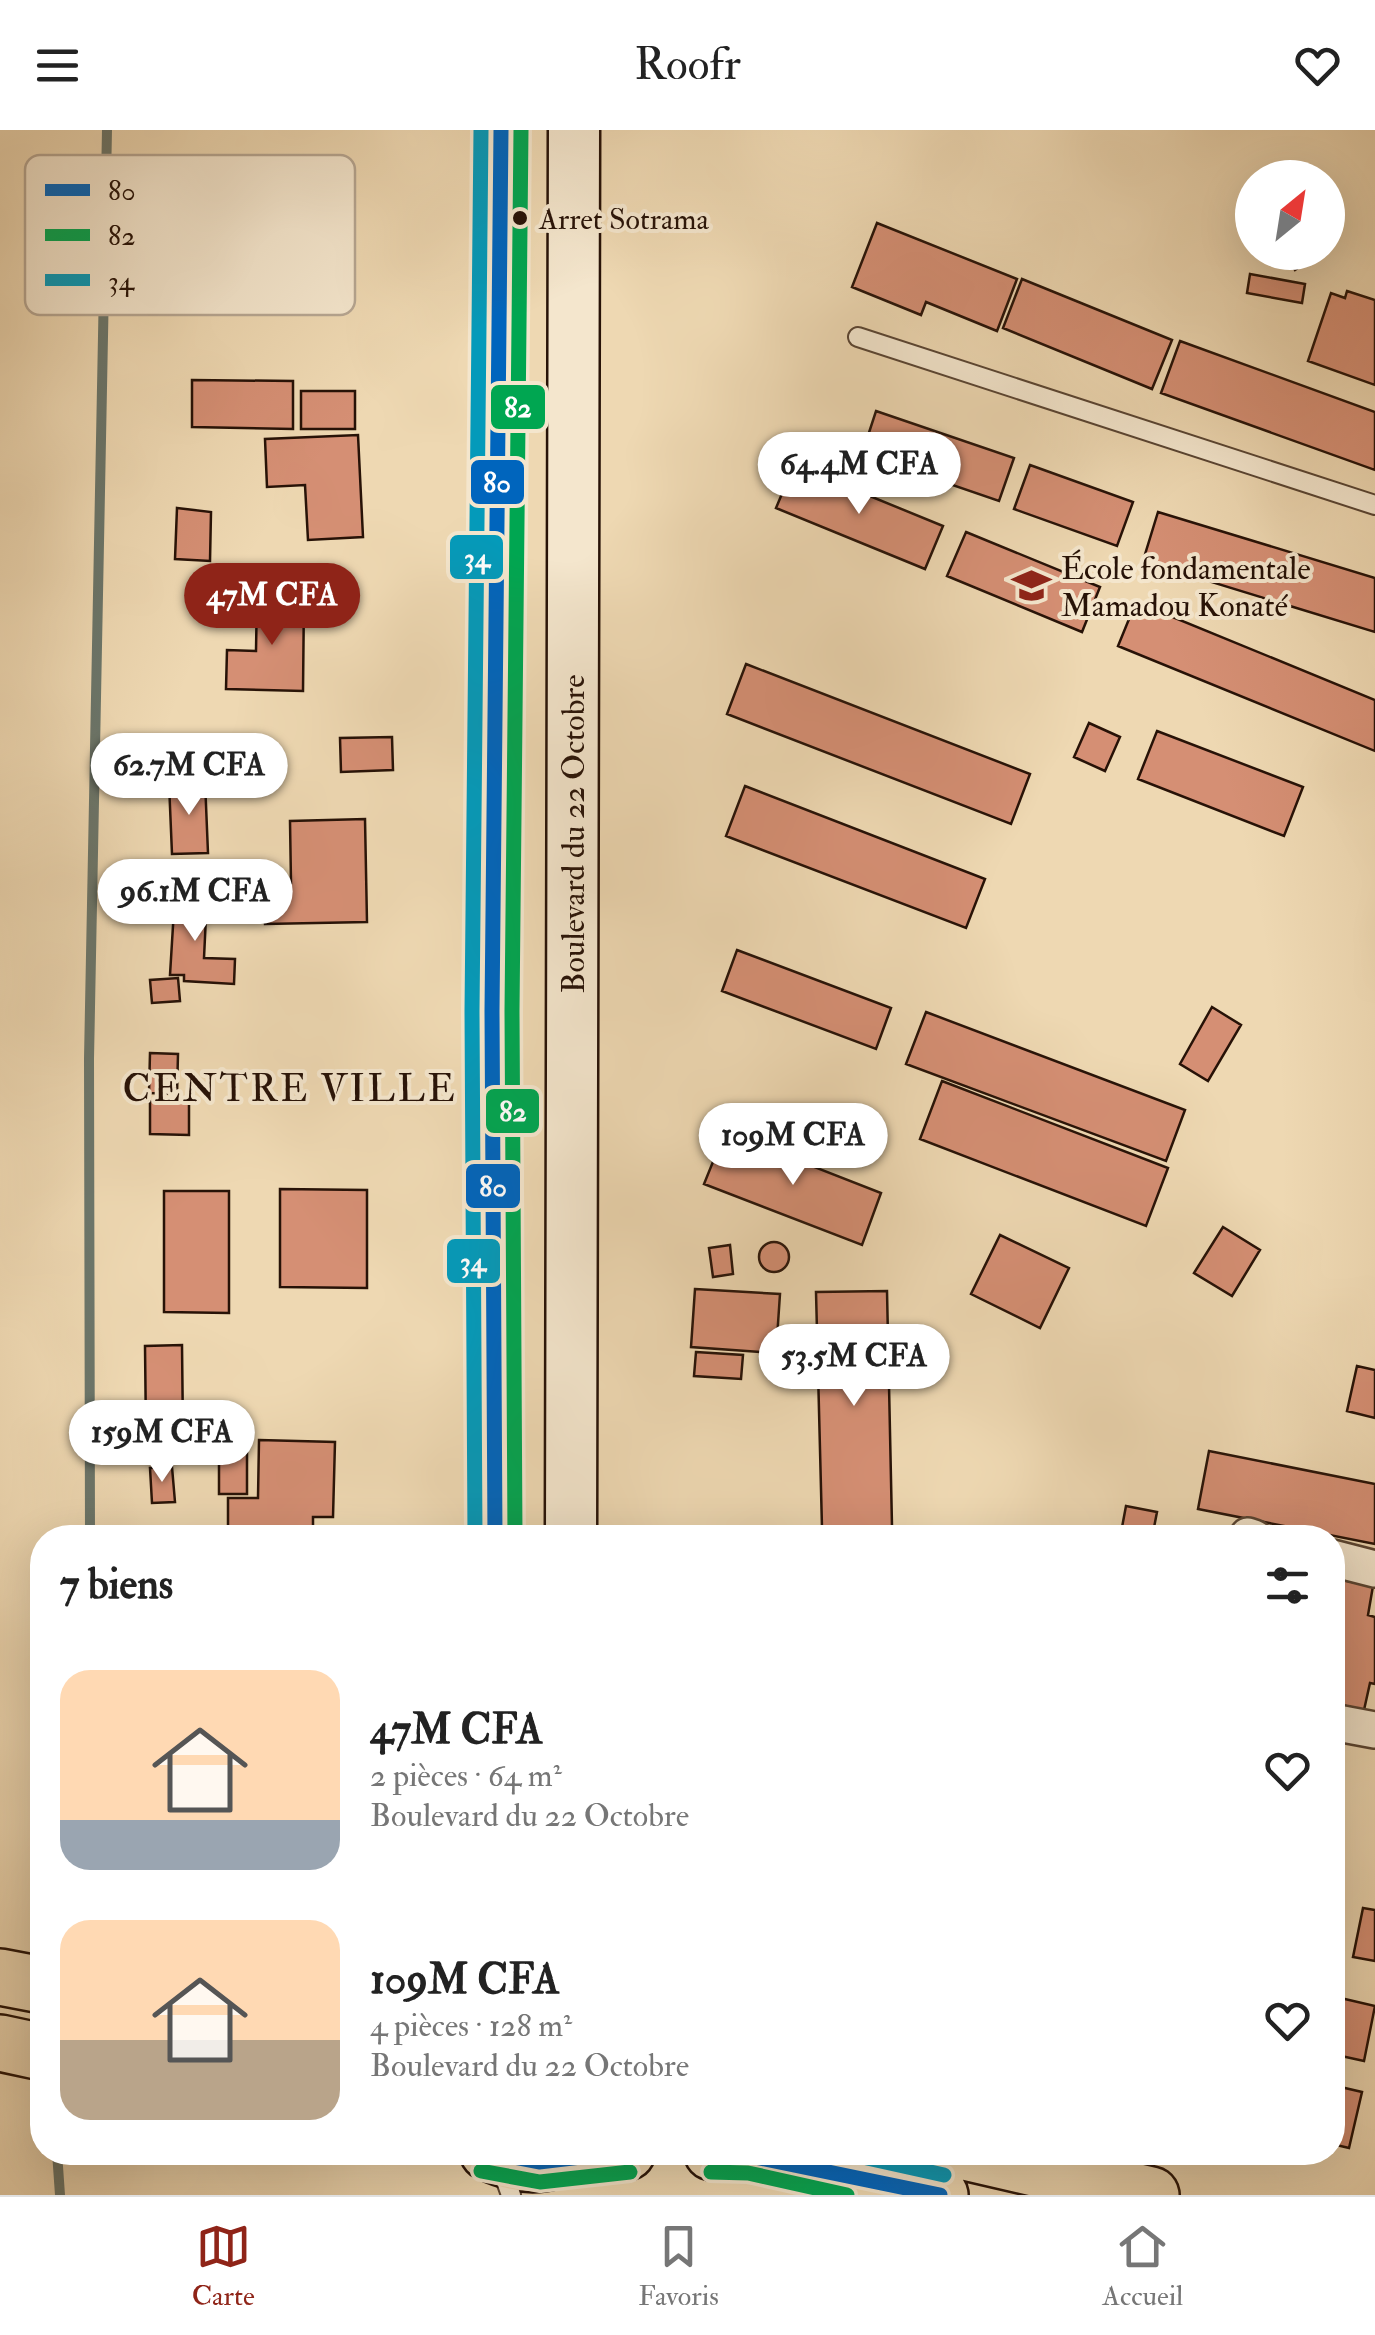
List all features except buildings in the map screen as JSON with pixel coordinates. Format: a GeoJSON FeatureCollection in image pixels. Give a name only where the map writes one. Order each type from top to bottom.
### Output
{"type":"FeatureCollection","features":[{"type":"Feature","properties":{"kind":"main road"},"geometry":{"type":"LineString","coordinates":[[496,1525],[492,1011],[501,130]]}},
{"type":"Feature","properties":{"kind":"main road","name":"Boulevard du 22 Octobre"},"geometry":{"type":"LineString","coordinates":[[570,1525],[574,130]]}},
{"type":"Feature","properties":{"kind":"main road"},"geometry":{"type":"LineString","coordinates":[[0,1977],[30,1983]]}},
{"type":"Feature","properties":{"kind":"main road"},"geometry":{"type":"LineString","coordinates":[[0,2043],[30,2049]]}},
{"type":"Feature","properties":{"kind":"main road"},"geometry":{"type":"LineString","coordinates":[[804,2165],[940,2195]]}},
{"type":"Feature","properties":{"kind":"main road"},"geometry":{"type":"LineString","coordinates":[[1021,2165],[1151,2195]]}},
{"type":"Feature","properties":{"kind":"main road"},"geometry":{"type":"LineString","coordinates":[[499,2168],[559,2166]]}},
{"type":"Feature","properties":{"kind":"street"},"geometry":{"type":"LineString","coordinates":[[1345,1561],[1375,1568]]}},
{"type":"Feature","properties":{"kind":"street"},"geometry":{"type":"LineString","coordinates":[[1345,1724],[1375,1730]]}},
{"type":"Feature","properties":{"kind":"lane"},"geometry":{"type":"LineString","coordinates":[[858,337],[1375,505]]}},
{"type":"Feature","properties":{"kind":"waterway"},"geometry":{"type":"LineString","coordinates":[[107,130],[107,155]]}},
{"type":"Feature","properties":{"kind":"waterway"},"geometry":{"type":"LineString","coordinates":[[90,1525],[89,1059],[103,315]]}},
{"type":"Feature","properties":{"kind":"waterway"},"geometry":{"type":"LineString","coordinates":[[58,2165],[60,2195]]}},
{"type":"Feature","properties":{"kind":"transit line","name":"34"},"geometry":{"type":"LineString","coordinates":[[475,1525],[472,1011],[481,130]]}},
{"type":"Feature","properties":{"kind":"transit line","name":"80"},"geometry":{"type":"LineString","coordinates":[[495,1525],[492,1011],[501,130]]}},
{"type":"Feature","properties":{"kind":"transit line","name":"82"},"geometry":{"type":"LineString","coordinates":[[515,1525],[512,1011],[521,130]]}},
{"type":"Feature","properties":{"kind":"transit line","name":"80"},"geometry":{"type":"LineString","coordinates":[[794,2165],[940,2195]]}},
{"type":"Feature","properties":{"kind":"transit line","name":"34"},"geometry":{"type":"LineString","coordinates":[[899,2165],[944,2175]]}},
{"type":"Feature","properties":{"kind":"transit line","name":"82"},"geometry":{"type":"LineString","coordinates":[[481,2171],[540,2182],[630,2172]]}},
{"type":"Feature","properties":{"kind":"transit line","name":"82"},"geometry":{"type":"LineString","coordinates":[[711,2172],[748,2173],[847,2195]]}},
{"type":"Feature","properties":{"kind":"place","name":"Arret Sotrama"},"geometry":{"type":"Point","coordinates":[520,218]}},
{"type":"Feature","properties":{"kind":"place","name":"École fondamentale Mamadou Konaté"},"geometry":{"type":"Point","coordinates":[1031,586]}},
{"type":"Feature","properties":{"kind":"district","name":"CENTRE VILLE"},"geometry":{"type":"Point","coordinates":[290,1088]}}]}
